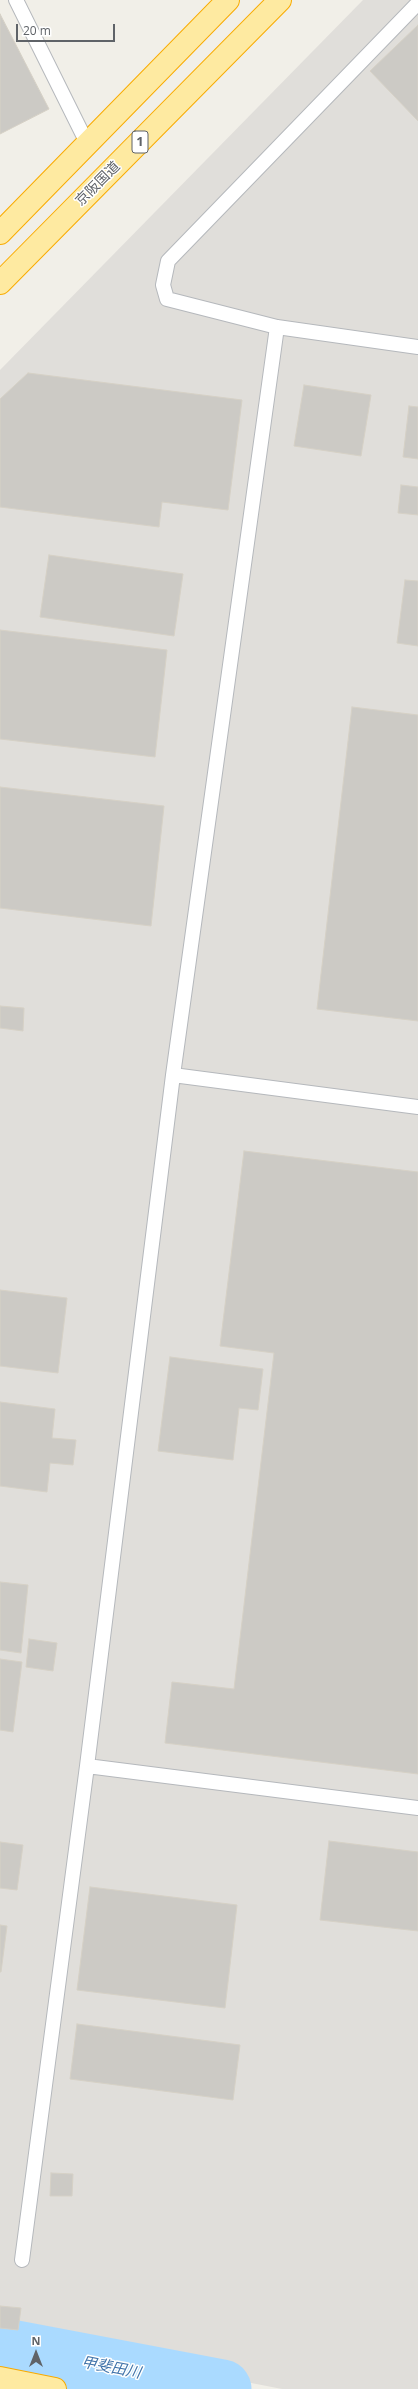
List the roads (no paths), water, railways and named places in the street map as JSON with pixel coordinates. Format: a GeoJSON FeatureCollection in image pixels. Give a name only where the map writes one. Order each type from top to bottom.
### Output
{"type":"FeatureCollection","features":[{"type":"Feature","properties":{"kind":"highway"},"geometry":{"type":"LineString","coordinates":[[0,233],[228,0]]}},
{"type":"Feature","properties":{"kind":"highway","name":"京阪国道"},"geometry":{"type":"LineString","coordinates":[[0,283],[280,0]]}},
{"type":"Feature","properties":{"kind":"highway"},"geometry":{"type":"LineString","coordinates":[[0,2378],[55,2389]]}},
{"type":"Feature","properties":{"kind":"lane"},"geometry":{"type":"LineString","coordinates":[[16,0],[87,143]]}},
{"type":"Feature","properties":{"kind":"lane"},"geometry":{"type":"LineString","coordinates":[[418,3],[168,261],[163,285],[168,299],[277,327],[418,347]]}},
{"type":"Feature","properties":{"kind":"lane"},"geometry":{"type":"LineString","coordinates":[[22,2260],[87,1766],[173,1075],[277,327]]}},
{"type":"Feature","properties":{"kind":"lane"},"geometry":{"type":"LineString","coordinates":[[173,1075],[418,1107]]}},
{"type":"Feature","properties":{"kind":"lane"},"geometry":{"type":"LineString","coordinates":[[87,1766],[418,1808]]}},
{"type":"Feature","properties":{"kind":"waterway","name":"甲斐田川"},"geometry":{"type":"LineString","coordinates":[[0,2347],[222,2389]]}}]}
